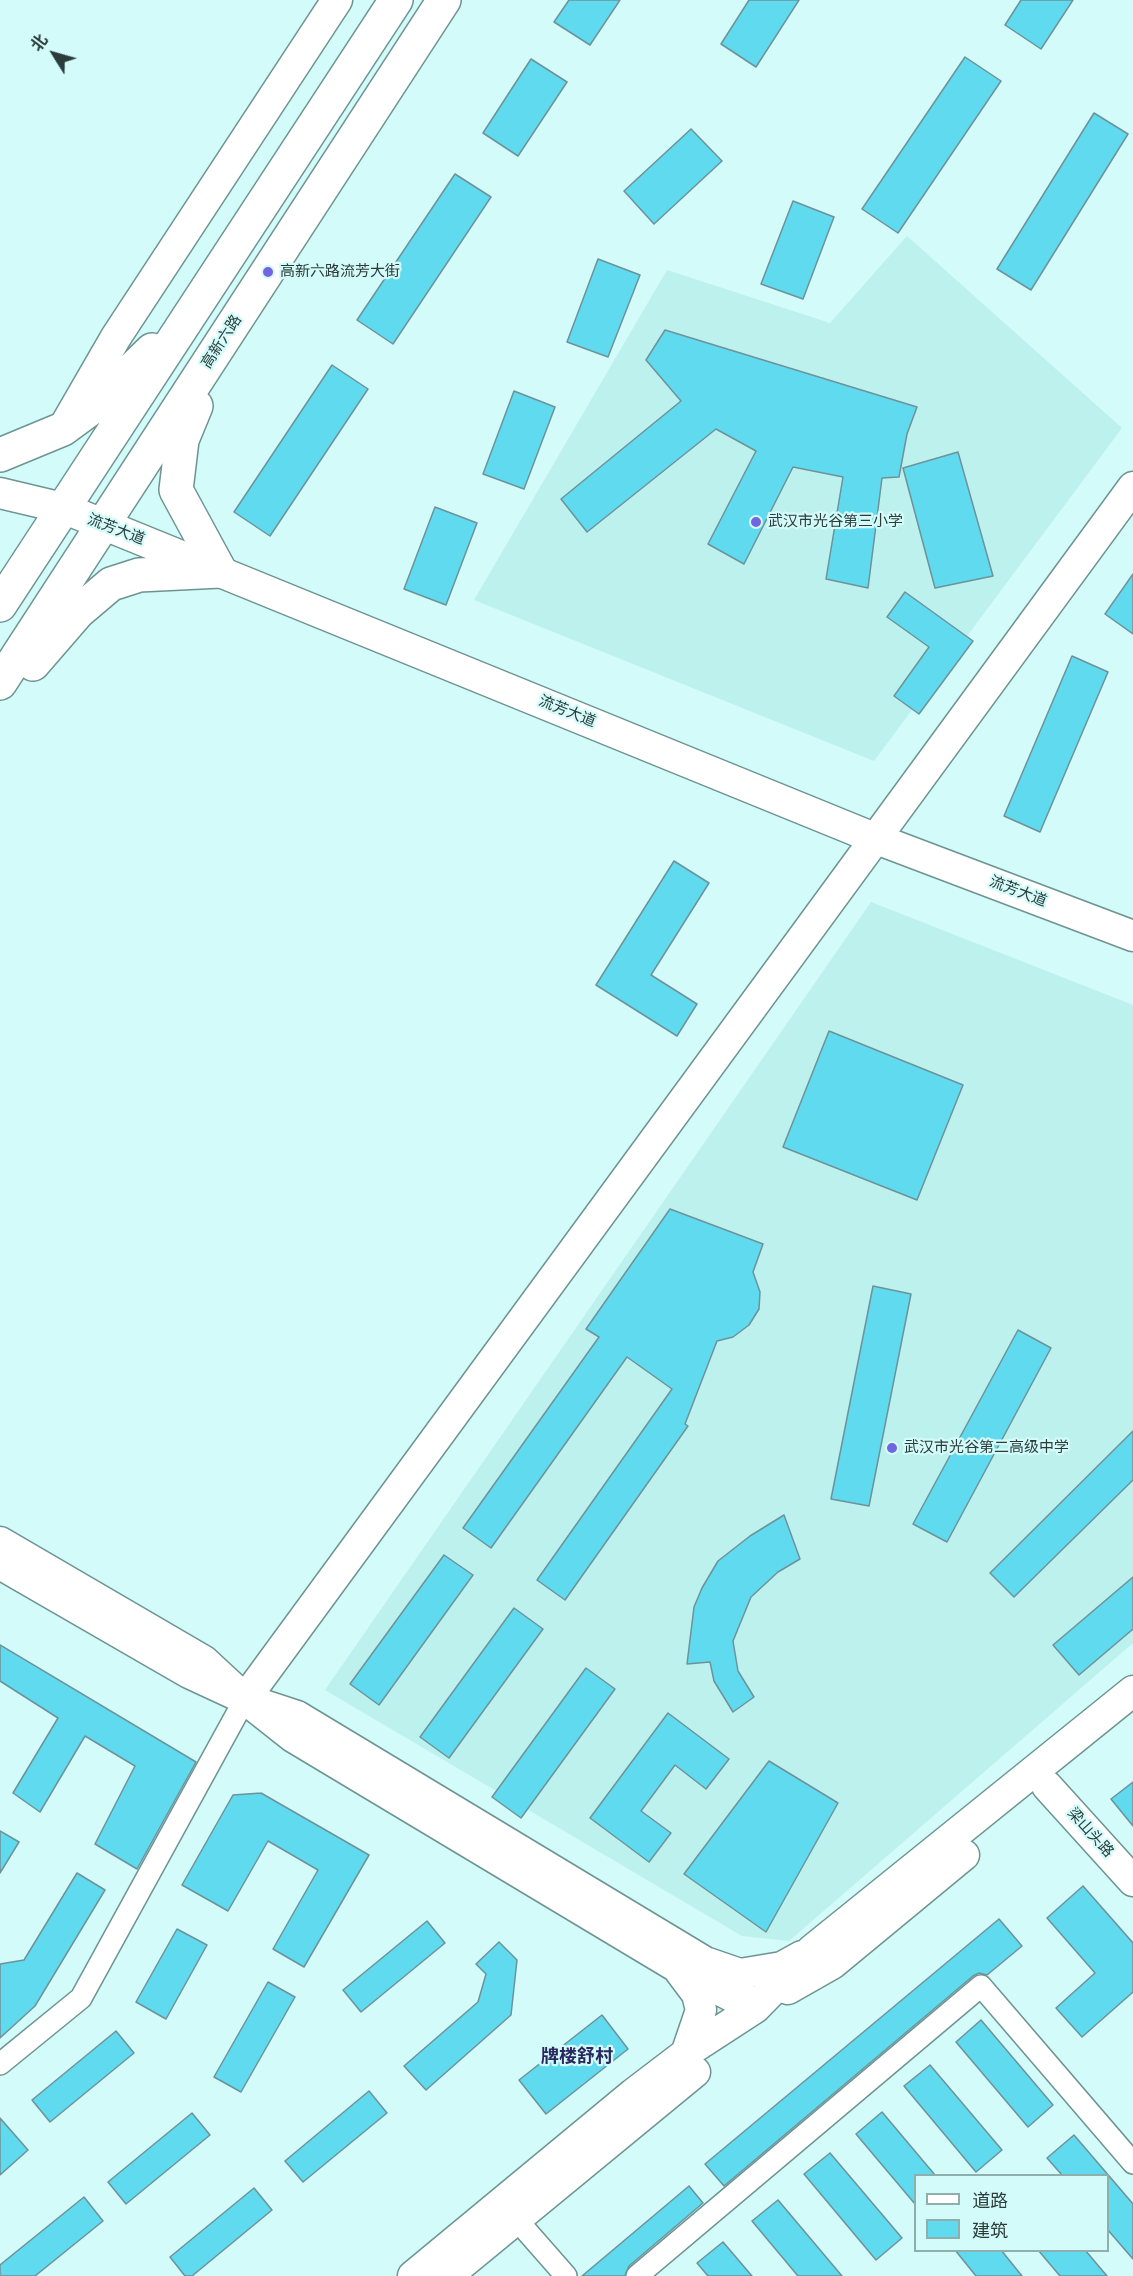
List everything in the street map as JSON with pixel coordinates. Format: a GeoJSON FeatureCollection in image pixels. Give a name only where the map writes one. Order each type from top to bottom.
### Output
{"type":"FeatureCollection","features":[{"type":"Feature","properties":{"kind":"main road"},"geometry":{"type":"LineString","coordinates":[[63,429],[116,337],[337,0]]}},
{"type":"Feature","properties":{"kind":"main road"},"geometry":{"type":"LineString","coordinates":[[0,605],[396,0]]}},
{"type":"Feature","properties":{"kind":"main road","name":"高新六路"},"geometry":{"type":"LineString","coordinates":[[0,683],[444,0]]}},
{"type":"Feature","properties":{"kind":"main road"},"geometry":{"type":"LineString","coordinates":[[0,455],[63,429],[93,407],[196,307]]}},
{"type":"Feature","properties":{"kind":"main road"},"geometry":{"type":"LineString","coordinates":[[0,702],[78,612],[111,584],[139,576],[220,571],[176,490],[182,440],[228,333]]}},
{"type":"Feature","properties":{"kind":"main road"},"geometry":{"type":"LineString","coordinates":[[245,1699],[1133,487]]}},
{"type":"Feature","properties":{"kind":"main road","name":"流芳大道"},"geometry":{"type":"LineString","coordinates":[[0,493],[63,508],[874,838],[1133,936]]}},
{"type":"Feature","properties":{"kind":"main road"},"geometry":{"type":"LineString","coordinates":[[0,1542],[204,1661],[245,1699]]}},
{"type":"Feature","properties":{"kind":"main road"},"geometry":{"type":"LineString","coordinates":[[0,1564],[189,1673],[245,1699],[297,1716],[755,2008]]}},
{"type":"Feature","properties":{"kind":"main road"},"geometry":{"type":"LineString","coordinates":[[447,2276],[711,2060],[755,2008],[812,1950],[1133,1691]]}},
{"type":"Feature","properties":{"kind":"main road"},"geometry":{"type":"LineString","coordinates":[[413,2276],[686,2054],[755,2008],[832,1964],[1133,1716]]}},
{"type":"Feature","properties":{"kind":"main road","name":"梁山头路"},"geometry":{"type":"LineString","coordinates":[[1047,1786],[1133,1881]]}},
{"type":"Feature","properties":{"kind":"main road"},"geometry":{"type":"LineString","coordinates":[[686,1962],[740,1974],[782,1967],[812,1950]]}},
{"type":"Feature","properties":{"kind":"main road"},"geometry":{"type":"LineString","coordinates":[[686,1962],[701,2010],[686,2054]]}},
{"type":"Feature","properties":{"kind":"street"},"geometry":{"type":"LineString","coordinates":[[0,2064],[81,1998],[245,1699]]}},
{"type":"Feature","properties":{"kind":"street"},"geometry":{"type":"LineString","coordinates":[[637,2276],[981,1986],[1133,2163]]}},
{"type":"Feature","properties":{"kind":"street"},"geometry":{"type":"LineString","coordinates":[[516,2219],[566,2276]]}},
{"type":"Feature","properties":{"kind":"shaded area"},"geometry":{"type":"Polygon","coordinates":[[[907,236],[1122,428],[874,761],[474,600],[667,270],[830,323],[907,236]]]}},
{"type":"Feature","properties":{"kind":"shaded area"},"geometry":{"type":"Polygon","coordinates":[[[871,902],[1133,1005],[1133,1643],[789,1941],[742,1936],[325,1690],[871,902]]]}},
{"type":"Feature","properties":{"kind":"building"},"geometry":{"type":"Polygon","coordinates":[[[569,0],[620,0],[590,45],[554,22],[569,0]]]}},
{"type":"Feature","properties":{"kind":"building"},"geometry":{"type":"Polygon","coordinates":[[[749,0],[799,0],[756,67],[721,44],[749,0]]]}},
{"type":"Feature","properties":{"kind":"building"},"geometry":{"type":"Polygon","coordinates":[[[1021,0],[1073,0],[1041,49],[1005,25],[1021,0]]]}},
{"type":"Feature","properties":{"kind":"building"},"geometry":{"type":"Polygon","coordinates":[[[965,57],[1001,81],[898,233],[862,209],[965,57]]]}},
{"type":"Feature","properties":{"kind":"building"},"geometry":{"type":"Polygon","coordinates":[[[531,59],[567,82],[518,156],[483,133],[531,59]]]}},
{"type":"Feature","properties":{"kind":"building"},"geometry":{"type":"Polygon","coordinates":[[[1094,113],[1128,134],[1031,290],[997,269],[1094,113]]]}},
{"type":"Feature","properties":{"kind":"building"},"geometry":{"type":"Polygon","coordinates":[[[691,129],[722,161],[654,224],[624,191],[691,129]]]}},
{"type":"Feature","properties":{"kind":"building"},"geometry":{"type":"Polygon","coordinates":[[[455,174],[491,197],[393,344],[357,320],[455,174]]]}},
{"type":"Feature","properties":{"kind":"building"},"geometry":{"type":"Polygon","coordinates":[[[793,201],[834,217],[803,299],[761,284],[793,201]]]}},
{"type":"Feature","properties":{"kind":"building"},"geometry":{"type":"Polygon","coordinates":[[[598,259],[640,275],[608,357],[567,342],[598,259]]]}},
{"type":"Feature","properties":{"kind":"building"},"geometry":{"type":"Polygon","coordinates":[[[665,330],[917,407],[907,434],[899,477],[882,478],[868,588],[826,579],[843,477],[793,467],[744,564],[708,544],[756,451],[716,429],[587,532],[561,499],[681,401],[646,360],[665,330]]]}},
{"type":"Feature","properties":{"kind":"building"},"geometry":{"type":"Polygon","coordinates":[[[332,365],[368,389],[270,536],[234,512],[332,365]]]}},
{"type":"Feature","properties":{"kind":"building"},"geometry":{"type":"Polygon","coordinates":[[[514,391],[555,407],[524,489],[483,474],[514,391]]]}},
{"type":"Feature","properties":{"kind":"building"},"geometry":{"type":"Polygon","coordinates":[[[958,452],[993,576],[935,588],[903,468],[958,452]]]}},
{"type":"Feature","properties":{"kind":"building"},"geometry":{"type":"Polygon","coordinates":[[[435,507],[477,523],[446,605],[404,589],[435,507]]]}},
{"type":"Feature","properties":{"kind":"building"},"geometry":{"type":"Polygon","coordinates":[[[1133,574],[1133,634],[1105,614],[1133,574]]]}},
{"type":"Feature","properties":{"kind":"building"},"geometry":{"type":"Polygon","coordinates":[[[905,592],[973,641],[919,714],[894,696],[929,647],[887,617],[905,592]]]}},
{"type":"Feature","properties":{"kind":"building"},"geometry":{"type":"Polygon","coordinates":[[[1072,656],[1108,672],[1040,832],[1004,816],[1072,656]]]}},
{"type":"Feature","properties":{"kind":"building"},"geometry":{"type":"Polygon","coordinates":[[[674,861],[709,883],[651,975],[697,1004],[677,1036],[596,985],[674,861]]]}},
{"type":"Feature","properties":{"kind":"building"},"geometry":{"type":"Polygon","coordinates":[[[829,1031],[963,1085],[917,1200],[783,1147],[829,1031]]]}},
{"type":"Feature","properties":{"kind":"building"},"geometry":{"type":"Polygon","coordinates":[[[670,1209],[763,1244],[753,1272],[760,1292],[759,1309],[749,1325],[733,1337],[717,1341],[685,1424],[688,1426],[565,1600],[537,1580],[672,1389],[627,1357],[491,1548],[463,1528],[599,1337],[586,1329],[670,1209]]]}},
{"type":"Feature","properties":{"kind":"building"},"geometry":{"type":"Polygon","coordinates":[[[873,1286],[911,1294],[869,1506],[831,1499],[873,1286]]]}},
{"type":"Feature","properties":{"kind":"building"},"geometry":{"type":"Polygon","coordinates":[[[1018,1330],[1051,1348],[947,1542],[913,1524],[1018,1330]]]}},
{"type":"Feature","properties":{"kind":"building"},"geometry":{"type":"Polygon","coordinates":[[[1133,1431],[1133,1480],[1014,1597],[990,1573],[1133,1431]]]}},
{"type":"Feature","properties":{"kind":"building"},"geometry":{"type":"Polygon","coordinates":[[[784,1515],[800,1559],[778,1572],[751,1597],[733,1641],[738,1671],[754,1697],[733,1712],[714,1681],[710,1662],[687,1664],[694,1607],[718,1561],[750,1536],[784,1515]]]}},
{"type":"Feature","properties":{"kind":"building"},"geometry":{"type":"Polygon","coordinates":[[[444,1555],[473,1575],[379,1705],[350,1684],[444,1555]]]}},
{"type":"Feature","properties":{"kind":"building"},"geometry":{"type":"Polygon","coordinates":[[[1133,1577],[1133,1629],[1079,1675],[1053,1645],[1133,1577]]]}},
{"type":"Feature","properties":{"kind":"building"},"geometry":{"type":"Polygon","coordinates":[[[514,1608],[543,1629],[449,1758],[420,1737],[514,1608]]]}},
{"type":"Feature","properties":{"kind":"building"},"geometry":{"type":"Polygon","coordinates":[[[0,1645],[196,1762],[137,1869],[95,1844],[135,1766],[85,1736],[40,1812],[13,1793],[58,1718],[0,1681],[0,1645]]]}},
{"type":"Feature","properties":{"kind":"building"},"geometry":{"type":"Polygon","coordinates":[[[586,1668],[615,1689],[521,1818],[492,1797],[586,1668]]]}},
{"type":"Feature","properties":{"kind":"building"},"geometry":{"type":"Polygon","coordinates":[[[668,1713],[729,1759],[706,1789],[675,1765],[641,1811],[671,1833],[649,1862],[590,1818],[668,1713]]]}},
{"type":"Feature","properties":{"kind":"building"},"geometry":{"type":"Polygon","coordinates":[[[769,1761],[838,1803],[766,1932],[684,1874],[769,1761]]]}},
{"type":"Feature","properties":{"kind":"building"},"geometry":{"type":"Polygon","coordinates":[[[1133,1782],[1133,1826],[1111,1799],[1133,1782]]]}},
{"type":"Feature","properties":{"kind":"building"},"geometry":{"type":"Polygon","coordinates":[[[261,1793],[369,1855],[304,1967],[273,1949],[318,1870],[268,1841],[228,1911],[182,1885],[233,1795],[261,1793]]]}},
{"type":"Feature","properties":{"kind":"building"},"geometry":{"type":"Polygon","coordinates":[[[0,1831],[19,1842],[0,1873],[0,1831]]]}},
{"type":"Feature","properties":{"kind":"building"},"geometry":{"type":"Polygon","coordinates":[[[77,1873],[105,1890],[35,2006],[0,2038],[0,1964],[24,1960],[77,1873]]]}},
{"type":"Feature","properties":{"kind":"building"},"geometry":{"type":"Polygon","coordinates":[[[1083,1886],[1133,1943],[1133,1992],[1082,2037],[1056,2008],[1095,1973],[1047,1918],[1083,1886]]]}},
{"type":"Feature","properties":{"kind":"building"},"geometry":{"type":"Polygon","coordinates":[[[999,1919],[1022,1946],[987,1975],[979,1973],[973,1976],[724,2186],[705,2164],[999,1919]]]}},
{"type":"Feature","properties":{"kind":"building"},"geometry":{"type":"Polygon","coordinates":[[[427,1921],[445,1943],[361,2012],[343,1990],[427,1921]]]}},
{"type":"Feature","properties":{"kind":"building"},"geometry":{"type":"Polygon","coordinates":[[[177,1929],[207,1945],[166,2019],[136,2002],[177,1929]]]}},
{"type":"Feature","properties":{"kind":"building"},"geometry":{"type":"Polygon","coordinates":[[[499,1942],[517,1960],[511,2015],[426,2090],[404,2066],[478,2002],[486,1974],[476,1964],[499,1942]]]}},
{"type":"Feature","properties":{"kind":"building"},"geometry":{"type":"Polygon","coordinates":[[[268,1982],[295,1997],[241,2092],[214,2077],[268,1982]]]}},
{"type":"Feature","properties":{"kind":"building"},"geometry":{"type":"Polygon","coordinates":[[[602,2015],[628,2049],[546,2114],[519,2080],[602,2015]]]}},
{"type":"Feature","properties":{"kind":"building"},"geometry":{"type":"Polygon","coordinates":[[[981,2020],[1053,2105],[1028,2127],[956,2042],[981,2020]]]}},
{"type":"Feature","properties":{"kind":"building"},"geometry":{"type":"Polygon","coordinates":[[[116,2031],[134,2053],[50,2122],[32,2100],[116,2031]]]}},
{"type":"Feature","properties":{"kind":"building"},"geometry":{"type":"Polygon","coordinates":[[[930,2065],[1002,2150],[976,2172],[904,2086],[930,2065]]]}},
{"type":"Feature","properties":{"kind":"building"},"geometry":{"type":"Polygon","coordinates":[[[369,2091],[387,2113],[303,2182],[285,2161],[369,2091]]]}},
{"type":"Feature","properties":{"kind":"building"},"geometry":{"type":"Polygon","coordinates":[[[882,2112],[934,2174],[914,2174],[914,2203],[856,2134],[882,2112]]]}},
{"type":"Feature","properties":{"kind":"building"},"geometry":{"type":"Polygon","coordinates":[[[192,2113],[210,2135],[126,2204],[108,2182],[192,2113]]]}},
{"type":"Feature","properties":{"kind":"building"},"geometry":{"type":"Polygon","coordinates":[[[0,2118],[28,2150],[0,2175],[0,2118]]]}},
{"type":"Feature","properties":{"kind":"building"},"geometry":{"type":"Polygon","coordinates":[[[1074,2135],[1107,2174],[1061,2174],[1047,2158],[1074,2135]]]}},
{"type":"Feature","properties":{"kind":"building"},"geometry":{"type":"Polygon","coordinates":[[[830,2153],[902,2238],[876,2260],[804,2174],[830,2153]]]}},
{"type":"Feature","properties":{"kind":"building"},"geometry":{"type":"Polygon","coordinates":[[[1109,2176],[1133,2204],[1133,2259],[1109,2231],[1109,2176]]]}},
{"type":"Feature","properties":{"kind":"building"},"geometry":{"type":"Polygon","coordinates":[[[689,2186],[703,2203],[629,2266],[625,2276],[582,2276],[689,2186]]]}},
{"type":"Feature","properties":{"kind":"building"},"geometry":{"type":"Polygon","coordinates":[[[254,2188],[272,2210],[192,2276],[185,2276],[170,2257],[254,2188]]]}},
{"type":"Feature","properties":{"kind":"building"},"geometry":{"type":"Polygon","coordinates":[[[84,2197],[103,2221],[35,2276],[0,2276],[0,2265],[84,2197]]]}},
{"type":"Feature","properties":{"kind":"building"},"geometry":{"type":"Polygon","coordinates":[[[778,2200],[842,2276],[798,2276],[752,2221],[778,2200]]]}},
{"type":"Feature","properties":{"kind":"building"},"geometry":{"type":"Polygon","coordinates":[[[723,2242],[752,2276],[708,2276],[697,2263],[723,2242]]]}},
{"type":"Feature","properties":{"kind":"building"},"geometry":{"type":"Polygon","coordinates":[[[957,2252],[1003,2252],[1022,2276],[976,2276],[957,2252]]]}},
{"type":"Feature","properties":{"kind":"building"},"geometry":{"type":"Polygon","coordinates":[[[1040,2252],[1087,2252],[1107,2276],[1060,2276],[1040,2252]]]}},
{"type":"Feature","properties":{"kind":"place","name":"高新六路流芳大街"},"geometry":{"type":"Point","coordinates":[268,272]}},
{"type":"Feature","properties":{"kind":"place","name":"武汉市光谷第三小学"},"geometry":{"type":"Point","coordinates":[756,522]}},
{"type":"Feature","properties":{"kind":"place","name":"武汉市光谷第二高级中学"},"geometry":{"type":"Point","coordinates":[892,1448]}},
{"type":"Feature","properties":{"kind":"district","name":"牌楼舒村"},"geometry":{"type":"Point","coordinates":[577,2057]}}]}
